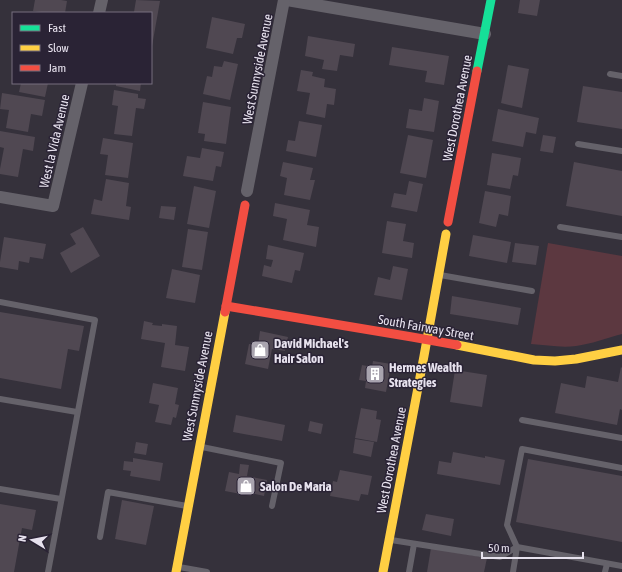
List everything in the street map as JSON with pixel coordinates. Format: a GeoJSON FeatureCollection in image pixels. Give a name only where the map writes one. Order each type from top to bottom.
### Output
{"type":"FeatureCollection","features":[{"type":"Feature","properties":{"kind":"street"},"geometry":{"type":"LineString","coordinates":[[99,12],[102,0]]}},
{"type":"Feature","properties":{"kind":"street"},"geometry":{"type":"LineString","coordinates":[[286,0],[485,34]]}},
{"type":"Feature","properties":{"kind":"street","name":"West Sunnyside Avenue"},"geometry":{"type":"LineString","coordinates":[[247,191],[286,0]]}},
{"type":"Feature","properties":{"kind":"street","name":"West Dorothea Avenue"},"geometry":{"type":"LineString","coordinates":[[448,222],[491,0]]}},
{"type":"Feature","properties":{"kind":"street","name":"West la Vida Avenue"},"geometry":{"type":"LineString","coordinates":[[0,197],[53,206],[82,84]]}},
{"type":"Feature","properties":{"kind":"street","name":"West Sunnyside Avenue"},"geometry":{"type":"LineString","coordinates":[[177,570],[245,205]]}},
{"type":"Feature","properties":{"kind":"street","name":"West Dorothea Avenue"},"geometry":{"type":"LineString","coordinates":[[383,572],[446,234]]}},
{"type":"Feature","properties":{"kind":"street","name":"South Fairway Street"},"geometry":{"type":"LineString","coordinates":[[226,306],[427,340],[534,360],[576,360],[622,350]]}},
{"type":"Feature","properties":{"kind":"lane"},"geometry":{"type":"LineString","coordinates":[[610,74],[622,76]]}},
{"type":"Feature","properties":{"kind":"lane"},"geometry":{"type":"LineString","coordinates":[[578,144],[622,151]]}},
{"type":"Feature","properties":{"kind":"lane"},"geometry":{"type":"LineString","coordinates":[[560,227],[622,237]]}},
{"type":"Feature","properties":{"kind":"lane"},"geometry":{"type":"LineString","coordinates":[[438,275],[532,291]]}},
{"type":"Feature","properties":{"kind":"lane"},"geometry":{"type":"LineString","coordinates":[[0,302],[94,320],[48,572]]}},
{"type":"Feature","properties":{"kind":"lane"},"geometry":{"type":"LineString","coordinates":[[0,399],[78,412]]}},
{"type":"Feature","properties":{"kind":"lane"},"geometry":{"type":"LineString","coordinates":[[522,420],[622,438]]}},
{"type":"Feature","properties":{"kind":"lane"},"geometry":{"type":"LineString","coordinates":[[200,447],[281,463],[272,506]]}},
{"type":"Feature","properties":{"kind":"lane"},"geometry":{"type":"LineString","coordinates":[[513,572],[518,546],[507,525],[522,449],[622,468]]}},
{"type":"Feature","properties":{"kind":"lane"},"geometry":{"type":"LineString","coordinates":[[0,489],[62,499]]}},
{"type":"Feature","properties":{"kind":"lane"},"geometry":{"type":"LineString","coordinates":[[100,537],[108,492],[189,506]]}},
{"type":"Feature","properties":{"kind":"lane"},"geometry":{"type":"LineString","coordinates":[[389,540],[500,557],[518,546],[622,566]]}},
{"type":"Feature","properties":{"kind":"lane"},"geometry":{"type":"LineString","coordinates":[[409,572],[414,544]]}},
{"type":"Feature","properties":{"kind":"lane"},"geometry":{"type":"LineString","coordinates":[[605,572],[607,564]]}},
{"type":"Feature","properties":{"kind":"lane"},"geometry":{"type":"LineString","coordinates":[[177,570],[207,572]]}},
{"type":"Feature","properties":{"kind":"shaded area"},"geometry":{"type":"Polygon","coordinates":[[[548,243],[622,256],[622,334],[570,347],[531,344],[548,243]]]}},
{"type":"Feature","properties":{"kind":"building"},"geometry":{"type":"Polygon","coordinates":[[[35,0],[67,1],[65,12],[33,11],[35,0]]]}},
{"type":"Feature","properties":{"kind":"building"},"geometry":{"type":"Polygon","coordinates":[[[136,0],[160,1],[152,46],[152,12],[134,12],[136,0]]]}},
{"type":"Feature","properties":{"kind":"building"},"geometry":{"type":"Polygon","coordinates":[[[520,0],[540,0],[537,16],[518,13],[520,0]]]}},
{"type":"Feature","properties":{"kind":"building"},"geometry":{"type":"Polygon","coordinates":[[[212,17],[245,24],[242,38],[237,38],[233,54],[206,48],[212,17]]]}},
{"type":"Feature","properties":{"kind":"building"},"geometry":{"type":"Polygon","coordinates":[[[308,36],[355,44],[353,57],[340,55],[337,71],[322,69],[324,60],[305,56],[308,36]]]}},
{"type":"Feature","properties":{"kind":"building"},"geometry":{"type":"Polygon","coordinates":[[[392,47],[449,56],[444,85],[425,82],[427,71],[389,65],[392,47]]]}},
{"type":"Feature","properties":{"kind":"building"},"geometry":{"type":"Polygon","coordinates":[[[224,61],[238,64],[230,100],[203,94],[207,76],[212,77],[214,66],[222,67],[224,61]]]}},
{"type":"Feature","properties":{"kind":"building"},"geometry":{"type":"Polygon","coordinates":[[[508,65],[529,69],[522,108],[501,103],[508,65]]]}},
{"type":"Feature","properties":{"kind":"building"},"geometry":{"type":"Polygon","coordinates":[[[301,70],[313,72],[312,76],[325,79],[324,87],[336,89],[334,105],[327,104],[325,118],[306,114],[310,93],[297,91],[301,70]]]}},
{"type":"Feature","properties":{"kind":"building"},"geometry":{"type":"Polygon","coordinates":[[[21,84],[48,84],[45,97],[19,92],[21,84]]]}},
{"type":"Feature","properties":{"kind":"building"},"geometry":{"type":"Polygon","coordinates":[[[116,84],[141,84],[140,91],[116,86],[116,84]]]}},
{"type":"Feature","properties":{"kind":"building"},"geometry":{"type":"Polygon","coordinates":[[[583,86],[622,92],[622,129],[577,122],[583,86]]]}},
{"type":"Feature","properties":{"kind":"building"},"geometry":{"type":"Polygon","coordinates":[[[114,90],[138,94],[138,98],[146,99],[144,109],[136,108],[132,136],[114,134],[118,106],[112,105],[114,90]]]}},
{"type":"Feature","properties":{"kind":"building"},"geometry":{"type":"Polygon","coordinates":[[[2,93],[45,100],[42,116],[31,114],[28,132],[6,128],[9,110],[0,109],[2,93]]]}},
{"type":"Feature","properties":{"kind":"building"},"geometry":{"type":"Polygon","coordinates":[[[424,98],[439,101],[434,132],[406,128],[409,109],[422,111],[424,98]]]}},
{"type":"Feature","properties":{"kind":"building"},"geometry":{"type":"Polygon","coordinates":[[[203,102],[231,107],[226,144],[204,141],[205,134],[198,133],[203,102]]]}},
{"type":"Feature","properties":{"kind":"building"},"geometry":{"type":"Polygon","coordinates":[[[498,109],[539,118],[536,134],[526,132],[523,147],[492,141],[498,109]]]}},
{"type":"Feature","properties":{"kind":"building"},"geometry":{"type":"Polygon","coordinates":[[[299,121],[322,125],[316,157],[286,151],[288,140],[295,141],[299,121]]]}},
{"type":"Feature","properties":{"kind":"building"},"geometry":{"type":"Polygon","coordinates":[[[0,131],[35,137],[33,151],[23,149],[18,177],[0,174],[4,148],[0,147],[0,131]]]}},
{"type":"Feature","properties":{"kind":"building"},"geometry":{"type":"Polygon","coordinates":[[[408,135],[433,140],[426,178],[400,173],[408,135]]]}},
{"type":"Feature","properties":{"kind":"building"},"geometry":{"type":"Polygon","coordinates":[[[543,135],[556,137],[553,153],[540,151],[543,135]]]}},
{"type":"Feature","properties":{"kind":"building"},"geometry":{"type":"Polygon","coordinates":[[[103,138],[133,143],[128,178],[105,175],[108,155],[100,154],[103,138]]]}},
{"type":"Feature","properties":{"kind":"building"},"geometry":{"type":"Polygon","coordinates":[[[202,148],[224,152],[221,167],[216,166],[213,181],[183,176],[187,156],[200,158],[202,148]]]}},
{"type":"Feature","properties":{"kind":"building"},"geometry":{"type":"Polygon","coordinates":[[[492,153],[521,158],[518,176],[513,175],[510,189],[487,185],[492,153]]]}},
{"type":"Feature","properties":{"kind":"building"},"geometry":{"type":"Polygon","coordinates":[[[283,162],[313,168],[310,180],[315,180],[310,200],[284,195],[287,178],[280,176],[283,162]]]}},
{"type":"Feature","properties":{"kind":"building"},"geometry":{"type":"Polygon","coordinates":[[[574,162],[622,171],[622,216],[566,206],[574,162]]]}},
{"type":"Feature","properties":{"kind":"building"},"geometry":{"type":"Polygon","coordinates":[[[106,179],[129,183],[126,206],[131,207],[129,220],[91,214],[94,199],[102,201],[106,179]]]}},
{"type":"Feature","properties":{"kind":"building"},"geometry":{"type":"Polygon","coordinates":[[[409,181],[423,184],[417,212],[391,207],[394,193],[406,195],[409,181]]]}},
{"type":"Feature","properties":{"kind":"building"},"geometry":{"type":"Polygon","coordinates":[[[194,186],[216,191],[209,228],[187,224],[194,186]]]}},
{"type":"Feature","properties":{"kind":"building"},"geometry":{"type":"Polygon","coordinates":[[[485,191],[511,196],[508,216],[499,214],[496,227],[479,223],[485,191]]]}},
{"type":"Feature","properties":{"kind":"building"},"geometry":{"type":"Polygon","coordinates":[[[275,203],[310,210],[307,225],[319,227],[316,247],[283,240],[287,219],[273,216],[275,203]]]}},
{"type":"Feature","properties":{"kind":"building"},"geometry":{"type":"Polygon","coordinates":[[[161,206],[176,207],[174,220],[159,218],[161,206]]]}},
{"type":"Feature","properties":{"kind":"building"},"geometry":{"type":"Polygon","coordinates":[[[387,221],[406,224],[403,241],[414,243],[412,258],[382,253],[387,221]]]}},
{"type":"Feature","properties":{"kind":"building"},"geometry":{"type":"Polygon","coordinates":[[[83,227],[100,256],[71,273],[60,253],[76,244],[70,234],[83,227]]]}},
{"type":"Feature","properties":{"kind":"building"},"geometry":{"type":"Polygon","coordinates":[[[188,229],[208,232],[202,270],[182,267],[188,229]]]}},
{"type":"Feature","properties":{"kind":"building"},"geometry":{"type":"Polygon","coordinates":[[[473,235],[511,242],[507,263],[469,256],[473,235]]]}},
{"type":"Feature","properties":{"kind":"building"},"geometry":{"type":"Polygon","coordinates":[[[4,237],[46,244],[43,259],[30,257],[29,263],[19,261],[18,270],[0,267],[4,237]]]}},
{"type":"Feature","properties":{"kind":"building"},"geometry":{"type":"Polygon","coordinates":[[[515,243],[539,246],[536,265],[512,262],[515,243]]]}},
{"type":"Feature","properties":{"kind":"building"},"geometry":{"type":"Polygon","coordinates":[[[268,245],[304,253],[300,271],[295,270],[292,283],[262,276],[264,265],[271,267],[273,260],[266,259],[268,245]]]}},
{"type":"Feature","properties":{"kind":"building"},"geometry":{"type":"Polygon","coordinates":[[[393,266],[408,269],[402,300],[374,295],[378,277],[390,280],[393,266]]]}},
{"type":"Feature","properties":{"kind":"building"},"geometry":{"type":"Polygon","coordinates":[[[172,269],[200,275],[195,303],[166,298],[172,269]]]}},
{"type":"Feature","properties":{"kind":"building"},"geometry":{"type":"Polygon","coordinates":[[[452,296],[521,308],[518,325],[450,314],[452,296]]]}},
{"type":"Feature","properties":{"kind":"building"},"geometry":{"type":"Polygon","coordinates":[[[0,312],[84,326],[79,351],[68,349],[61,389],[0,378],[0,312]]]}},
{"type":"Feature","properties":{"kind":"building"},"geometry":{"type":"Polygon","coordinates":[[[144,321],[153,323],[152,325],[162,326],[162,324],[177,326],[175,345],[189,347],[185,371],[161,367],[165,343],[141,339],[144,321]]]}},
{"type":"Feature","properties":{"kind":"building","name":"David Michael's Hair Salon"},"geometry":{"type":"Polygon","coordinates":[[[260,331],[288,337],[285,351],[272,349],[268,369],[245,364],[249,344],[258,345],[260,331]]]}},
{"type":"Feature","properties":{"kind":"building","name":"Hermes Wealth Strategies"},"geometry":{"type":"Polygon","coordinates":[[[373,361],[391,364],[386,392],[365,388],[366,381],[359,380],[362,365],[372,367],[373,361]]]}},
{"type":"Feature","properties":{"kind":"building"},"geometry":{"type":"Polygon","coordinates":[[[621,367],[622,410],[620,409],[617,425],[555,413],[561,383],[585,388],[587,376],[618,382],[621,367]]]}},
{"type":"Feature","properties":{"kind":"building"},"geometry":{"type":"Polygon","coordinates":[[[455,370],[487,375],[482,407],[450,402],[455,370]]]}},
{"type":"Feature","properties":{"kind":"building"},"geometry":{"type":"Polygon","coordinates":[[[153,383],[178,388],[175,404],[179,405],[176,418],[173,417],[171,425],[155,422],[159,405],[149,403],[153,383]]]}},
{"type":"Feature","properties":{"kind":"building"},"geometry":{"type":"Polygon","coordinates":[[[361,408],[377,411],[376,419],[381,420],[377,442],[355,438],[361,408]]]}},
{"type":"Feature","properties":{"kind":"building"},"geometry":{"type":"Polygon","coordinates":[[[236,415],[285,425],[282,441],[233,432],[236,415]]]}},
{"type":"Feature","properties":{"kind":"building"},"geometry":{"type":"Polygon","coordinates":[[[310,421],[323,424],[321,434],[308,431],[310,421]]]}},
{"type":"Feature","properties":{"kind":"building"},"geometry":{"type":"Polygon","coordinates":[[[355,439],[374,442],[371,457],[353,453],[355,439]]]}},
{"type":"Feature","properties":{"kind":"building"},"geometry":{"type":"Polygon","coordinates":[[[136,442],[148,444],[146,455],[134,453],[136,442]]]}},
{"type":"Feature","properties":{"kind":"building"},"geometry":{"type":"Polygon","coordinates":[[[453,452],[505,460],[500,485],[437,474],[439,461],[451,463],[453,452]]]}},
{"type":"Feature","properties":{"kind":"building"},"geometry":{"type":"Polygon","coordinates":[[[133,458],[163,463],[160,481],[130,476],[131,471],[123,470],[124,461],[133,462],[133,458]]]}},
{"type":"Feature","properties":{"kind":"building"},"geometry":{"type":"Polygon","coordinates":[[[528,459],[622,476],[622,542],[516,522],[528,459]]]}},
{"type":"Feature","properties":{"kind":"building","name":"Salon De Maria"},"geometry":{"type":"Polygon","coordinates":[[[240,464],[249,465],[247,476],[267,480],[264,496],[251,493],[251,496],[225,491],[229,472],[239,474],[240,464]]]}},
{"type":"Feature","properties":{"kind":"building"},"geometry":{"type":"Polygon","coordinates":[[[340,470],[372,476],[368,495],[361,494],[359,501],[330,496],[333,481],[337,482],[340,470]]]}},
{"type":"Feature","properties":{"kind":"building"},"geometry":{"type":"Polygon","coordinates":[[[122,500],[154,506],[146,545],[115,539],[122,500]]]}},
{"type":"Feature","properties":{"kind":"building"},"geometry":{"type":"Polygon","coordinates":[[[0,504],[36,510],[32,530],[22,528],[14,572],[0,572],[0,504]]]}},
{"type":"Feature","properties":{"kind":"building"},"geometry":{"type":"Polygon","coordinates":[[[426,514],[454,519],[451,536],[422,530],[426,514]]]}},
{"type":"Feature","properties":{"kind":"building"},"geometry":{"type":"Polygon","coordinates":[[[431,548],[487,558],[484,572],[427,572],[431,548]]]}},
{"type":"Feature","properties":{"kind":"traffic: fast"},"geometry":{"type":"LineString","coordinates":[[477,71],[491,0]]}},
{"type":"Feature","properties":{"kind":"traffic: slow"},"geometry":{"type":"LineString","coordinates":[[383,572],[446,234]]}},
{"type":"Feature","properties":{"kind":"traffic: slow"},"geometry":{"type":"LineString","coordinates":[[176,572],[225,312]]}},
{"type":"Feature","properties":{"kind":"traffic: slow"},"geometry":{"type":"LineString","coordinates":[[457,345],[534,360],[555,361],[576,359],[622,350]]}},
{"type":"Feature","properties":{"kind":"traffic: jam"},"geometry":{"type":"LineString","coordinates":[[448,222],[477,71]]}},
{"type":"Feature","properties":{"kind":"traffic: jam"},"geometry":{"type":"LineString","coordinates":[[225,312],[245,205]]}},
{"type":"Feature","properties":{"kind":"traffic: jam"},"geometry":{"type":"LineString","coordinates":[[226,306],[457,345]]}},
{"type":"Feature","properties":{"kind":"place","name":"David Michael's Hair Salon"},"geometry":{"type":"Point","coordinates":[260,350]}},
{"type":"Feature","properties":{"kind":"place","name":"Hermes Wealth Strategies"},"geometry":{"type":"Point","coordinates":[375,374]}},
{"type":"Feature","properties":{"kind":"place","name":"Salon De Maria"},"geometry":{"type":"Point","coordinates":[246,486]}}]}
